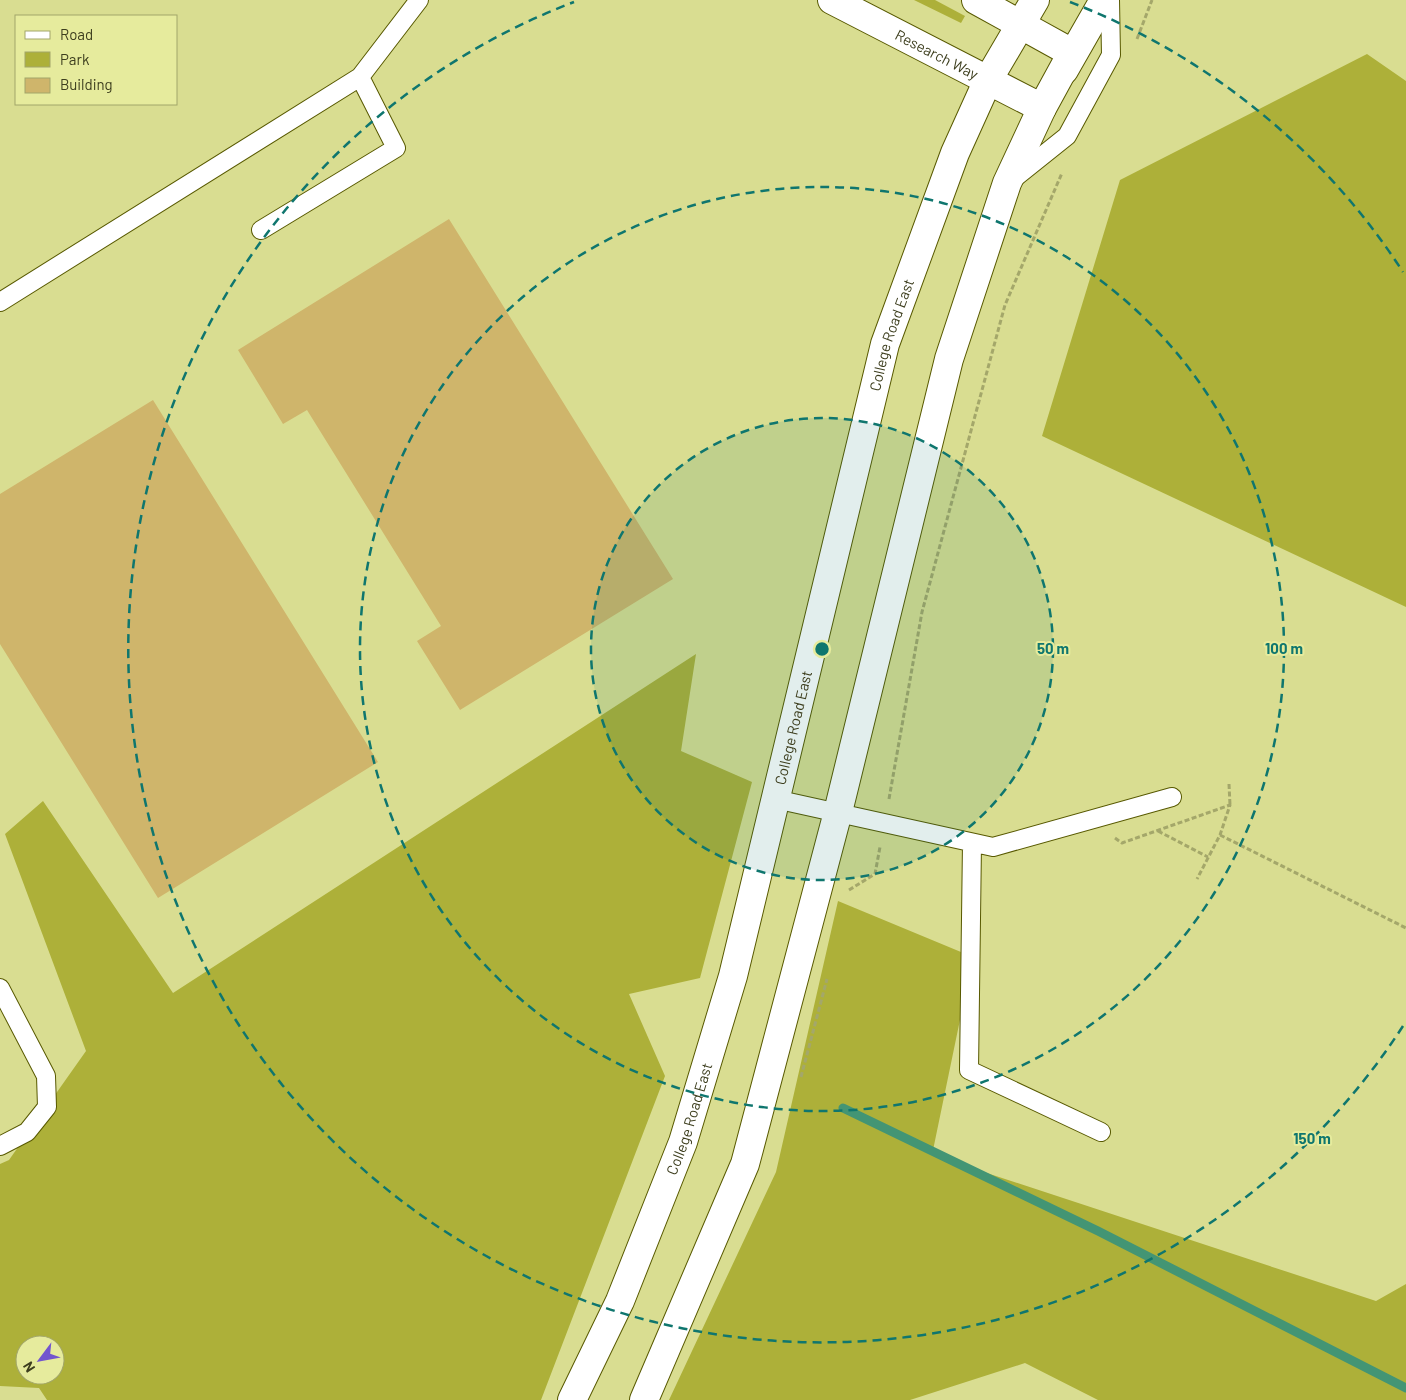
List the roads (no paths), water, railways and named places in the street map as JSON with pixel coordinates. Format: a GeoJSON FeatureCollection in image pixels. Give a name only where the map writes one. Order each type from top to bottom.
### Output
{"type":"FeatureCollection","features":[{"type":"Feature","properties":{"kind":"street","name":"Research Way"},"geometry":{"type":"LineString","coordinates":[[832,0],[1042,108]]}},
{"type":"Feature","properties":{"kind":"street"},"geometry":{"type":"LineString","coordinates":[[644,1400],[745,1164],[838,812],[949,358],[1007,183],[1042,108],[1072,53],[976,0]]}},
{"type":"Feature","properties":{"kind":"street","name":"College Road East"},"geometry":{"type":"LineString","coordinates":[[572,1400],[620,1301],[683,1142],[733,976],[885,344],[956,154],[988,80],[1036,0]]}},
{"type":"Feature","properties":{"kind":"street"},"geometry":{"type":"LineString","coordinates":[[1042,108],[1104,0]]}},
{"type":"Feature","properties":{"kind":"lane"},"geometry":{"type":"LineString","coordinates":[[0,302],[360,77],[419,0]]}},
{"type":"Feature","properties":{"kind":"lane"},"geometry":{"type":"LineString","coordinates":[[1007,183],[1067,136],[1111,55],[1110,0]]}},
{"type":"Feature","properties":{"kind":"lane"},"geometry":{"type":"LineString","coordinates":[[261,230],[396,148],[360,77]]}},
{"type":"Feature","properties":{"kind":"lane"},"geometry":{"type":"LineString","coordinates":[[776,799],[993,847],[1172,798]]}},
{"type":"Feature","properties":{"kind":"lane"},"geometry":{"type":"LineString","coordinates":[[972,843],[970,1070],[1101,1132]]}},
{"type":"Feature","properties":{"kind":"lane"},"geometry":{"type":"LineString","coordinates":[[0,988],[46,1076],[47,1107],[27,1132],[0,1146]]}},
{"type":"Feature","properties":{"kind":"waterway"},"geometry":{"type":"LineString","coordinates":[[843,1108],[1098,1231],[1406,1388]]}}]}
